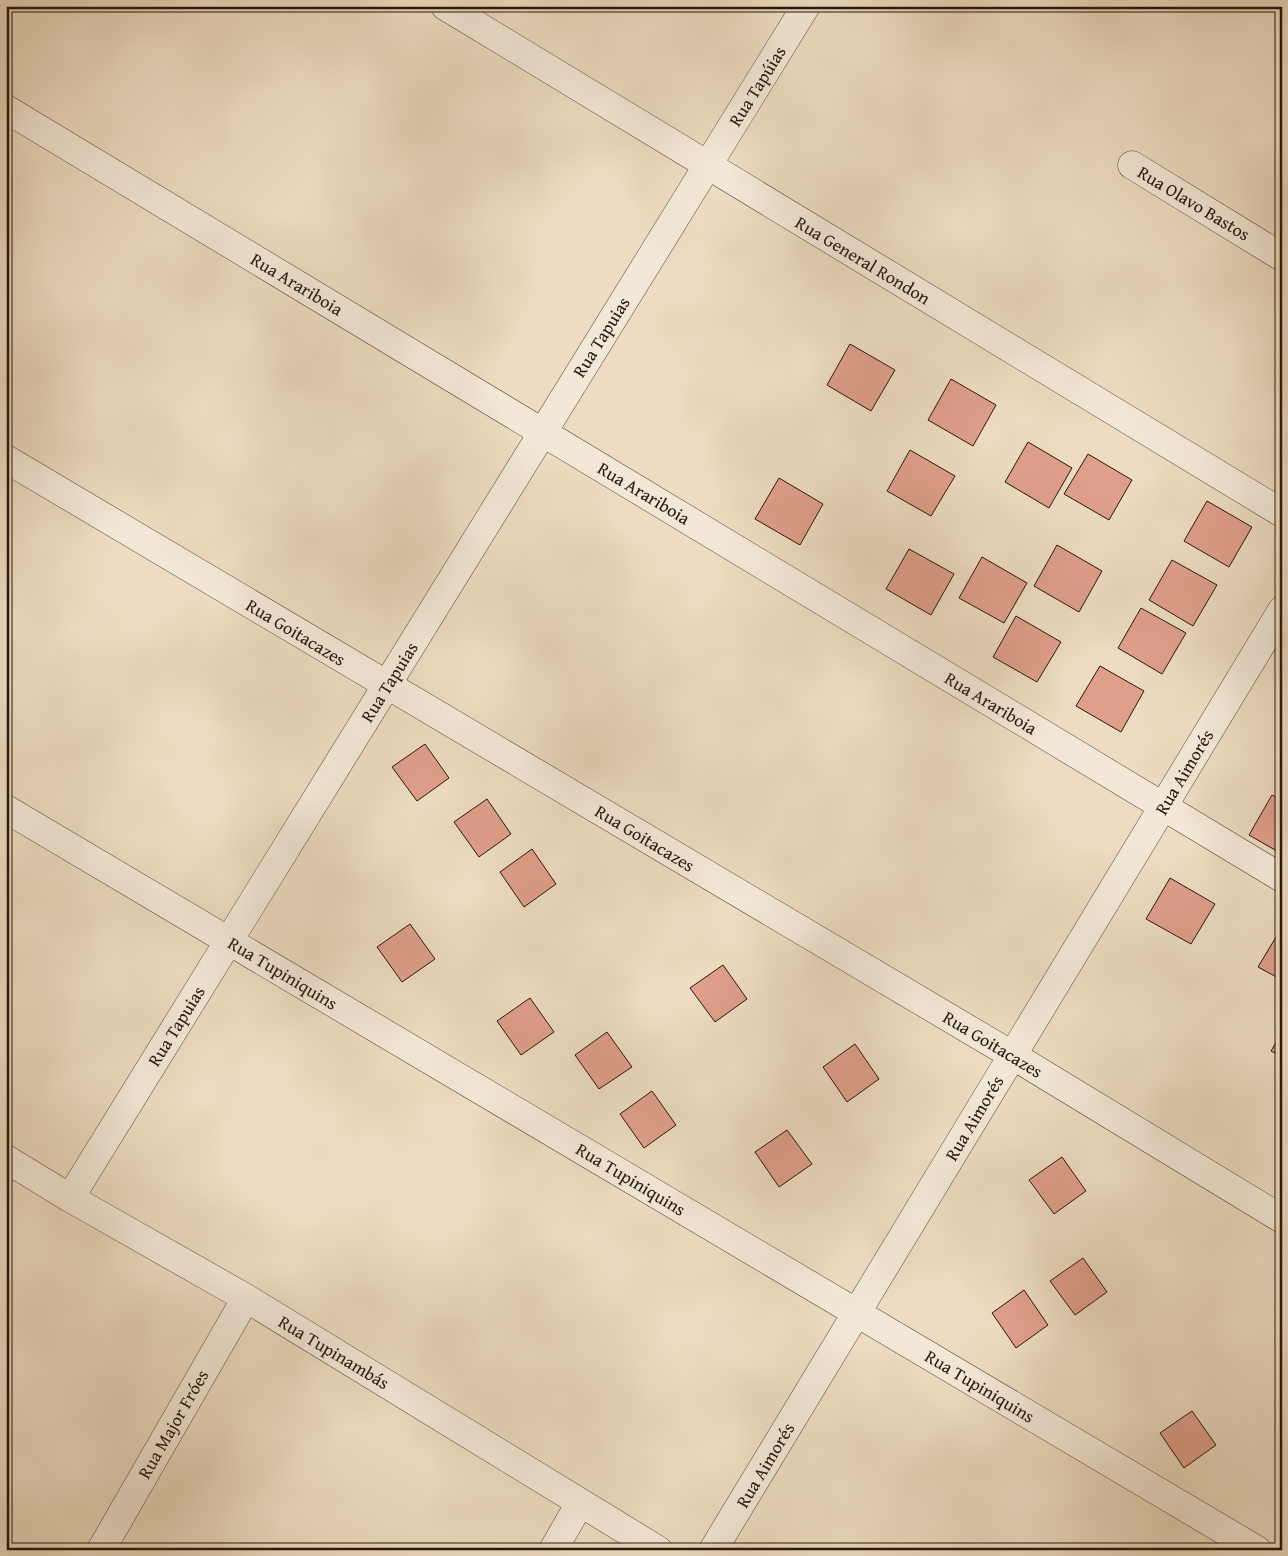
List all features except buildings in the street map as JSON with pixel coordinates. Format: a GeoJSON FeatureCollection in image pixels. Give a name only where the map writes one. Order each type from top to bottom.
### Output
{"type":"FeatureCollection","features":[{"type":"Feature","properties":{"kind":"street","name":"Rua General Rondon"},"geometry":{"type":"LineString","coordinates":[[445,6],[1282,513]]}},
{"type":"Feature","properties":{"kind":"street","name":"Rua Tapúias"},"geometry":{"type":"LineString","coordinates":[[708,166],[806,6]]}},
{"type":"Feature","properties":{"kind":"street","name":"Rua Arariboia"},"geometry":{"type":"LineString","coordinates":[[6,109],[1282,878]]}},
{"type":"Feature","properties":{"kind":"street","name":"Rua Olavo Bastos"},"geometry":{"type":"LineString","coordinates":[[1132,165],[1282,256]]}},
{"type":"Feature","properties":{"kind":"street","name":"Rua Tapuias"},"geometry":{"type":"LineString","coordinates":[[70,1198],[708,166]]}},
{"type":"Feature","properties":{"kind":"street","name":"Rua Goitacazes"},"geometry":{"type":"LineString","coordinates":[[6,459],[1012,1055],[1282,1219]]}},
{"type":"Feature","properties":{"kind":"street","name":"Rua Aimorés"},"geometry":{"type":"LineString","coordinates":[[713,1550],[1282,610]]}},
{"type":"Feature","properties":{"kind":"street","name":"Rua Tupiniquins"},"geometry":{"type":"LineString","coordinates":[[6,809],[1256,1550]]}},
{"type":"Feature","properties":{"kind":"street","name":"Rua Tupinambás"},"geometry":{"type":"LineString","coordinates":[[6,1159],[70,1198],[246,1298],[658,1550]]}},
{"type":"Feature","properties":{"kind":"street","name":"Rua Major Fróes"},"geometry":{"type":"LineString","coordinates":[[101,1550],[246,1298]]}},
{"type":"Feature","properties":{"kind":"street"},"geometry":{"type":"LineString","coordinates":[[553,1550],[580,1503]]}}]}
